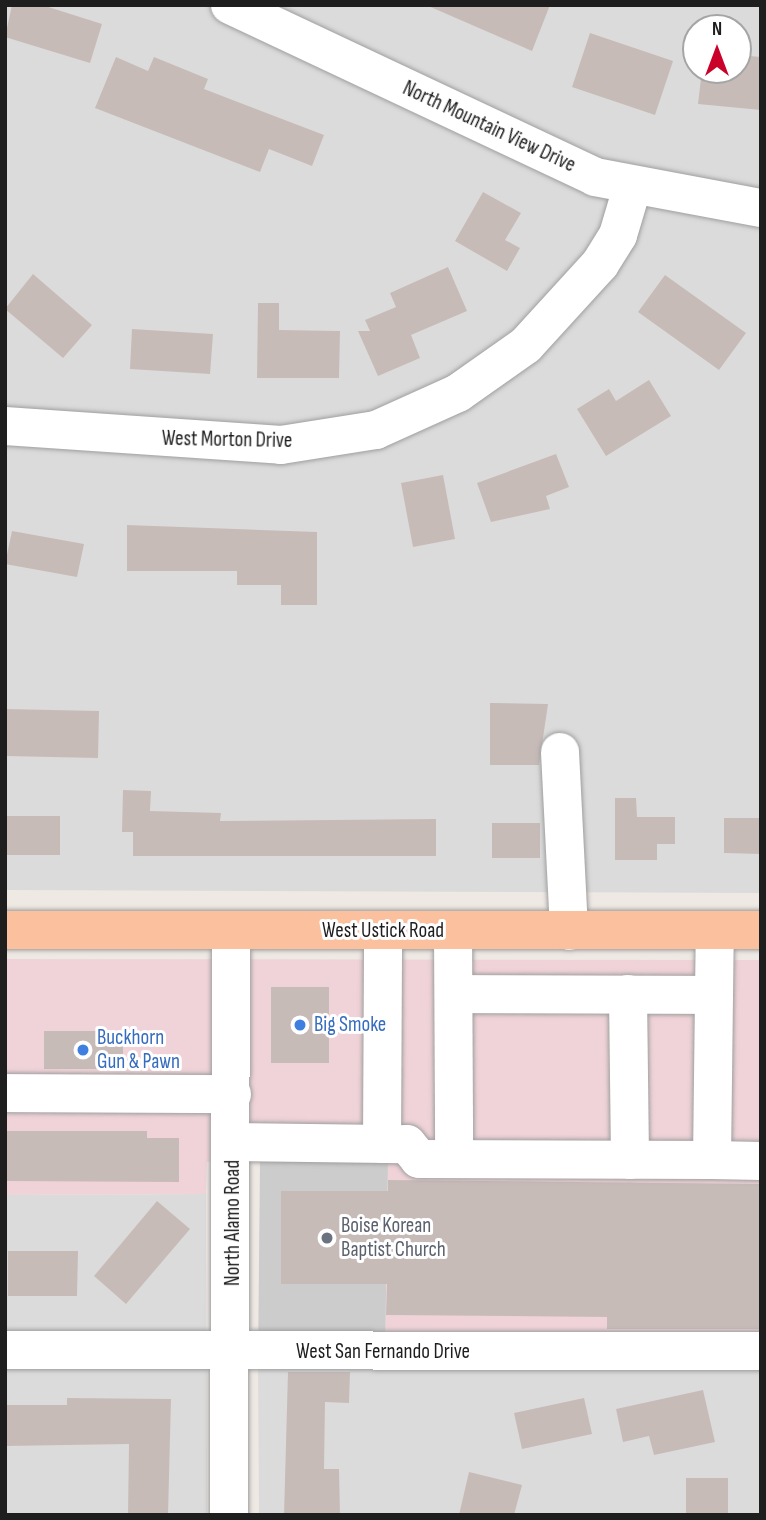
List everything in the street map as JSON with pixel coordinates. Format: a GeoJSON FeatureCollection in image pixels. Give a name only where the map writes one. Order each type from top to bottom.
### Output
{"type":"FeatureCollection","features":[{"type":"Feature","properties":{"kind":"main road","name":"West Ustick Road"},"geometry":{"type":"LineString","coordinates":[[5,930],[761,930]]}},
{"type":"Feature","properties":{"kind":"street","name":"North Mountain View Drive"},"geometry":{"type":"LineString","coordinates":[[230,5],[595,177],[632,188],[761,208]]}},
{"type":"Feature","properties":{"kind":"street","name":"West Morton Drive"},"geometry":{"type":"LineString","coordinates":[[5,426],[281,445],[376,430],[458,393],[526,345],[600,264],[618,235],[632,188]]}},
{"type":"Feature","properties":{"kind":"street"},"geometry":{"type":"LineString","coordinates":[[560,752],[569,931]]}},
{"type":"Feature","properties":{"kind":"street"},"geometry":{"type":"LineString","coordinates":[[712,1160],[715,930]]}},
{"type":"Feature","properties":{"kind":"street","name":"North Alamo Road"},"geometry":{"type":"LineString","coordinates":[[229,1515],[234,1352],[231,931]]}},
{"type":"Feature","properties":{"kind":"street"},"geometry":{"type":"LineString","coordinates":[[382,1144],[383,931]]}},
{"type":"Feature","properties":{"kind":"street"},"geometry":{"type":"LineString","coordinates":[[453,931],[454,1159]]}},
{"type":"Feature","properties":{"kind":"street"},"geometry":{"type":"LineString","coordinates":[[454,994],[714,995]]}},
{"type":"Feature","properties":{"kind":"street"},"geometry":{"type":"LineString","coordinates":[[628,995],[630,1160]]}},
{"type":"Feature","properties":{"kind":"street"},"geometry":{"type":"LineString","coordinates":[[5,1093],[232,1094]]}},
{"type":"Feature","properties":{"kind":"street"},"geometry":{"type":"LineString","coordinates":[[232,1142],[407,1144],[419,1159],[761,1161]]}},
{"type":"Feature","properties":{"kind":"street","name":"West San Fernando Drive"},"geometry":{"type":"LineString","coordinates":[[5,1350],[761,1351]]}},
{"type":"Feature","properties":{"kind":"shaded area"},"geometry":{"type":"Polygon","coordinates":[[[5,5],[761,5],[761,893],[5,890],[5,5]]]}},
{"type":"Feature","properties":{"kind":"shaded area"},"geometry":{"type":"Polygon","coordinates":[[[5,959],[761,960],[761,1364],[385,1361],[388,1161],[207,1162],[206,1194],[5,1195],[5,959]]]}},
{"type":"Feature","properties":{"kind":"shaded area"},"geometry":{"type":"Polygon","coordinates":[[[388,1161],[385,1361],[258,1362],[260,1162],[388,1161]]]}},
{"type":"Feature","properties":{"kind":"shaded area"},"geometry":{"type":"Polygon","coordinates":[[[206,1194],[207,1515],[5,1515],[5,1195],[206,1194]]]}},
{"type":"Feature","properties":{"kind":"shaded area"},"geometry":{"type":"Polygon","coordinates":[[[258,1362],[761,1364],[761,1515],[259,1515],[258,1362]]]}},
{"type":"Feature","properties":{"kind":"building"},"geometry":{"type":"Polygon","coordinates":[[[12,5],[42,5],[102,24],[90,63],[5,37],[12,5]]]}},
{"type":"Feature","properties":{"kind":"building"},"geometry":{"type":"Polygon","coordinates":[[[426,5],[550,5],[532,51],[426,5]]]}},
{"type":"Feature","properties":{"kind":"building"},"geometry":{"type":"Polygon","coordinates":[[[590,33],[673,61],[655,115],[572,87],[590,33]]]}},
{"type":"Feature","properties":{"kind":"building"},"geometry":{"type":"Polygon","coordinates":[[[752,56],[761,57],[761,110],[698,104],[700,84],[752,84],[752,56]]]}},
{"type":"Feature","properties":{"kind":"building"},"geometry":{"type":"Polygon","coordinates":[[[116,57],[148,71],[154,57],[208,79],[204,89],[324,135],[312,166],[269,149],[260,172],[95,108],[116,57]]]}},
{"type":"Feature","properties":{"kind":"building"},"geometry":{"type":"Polygon","coordinates":[[[483,192],[521,213],[505,240],[520,248],[507,271],[455,241],[483,192]]]}},
{"type":"Feature","properties":{"kind":"building"},"geometry":{"type":"Polygon","coordinates":[[[448,267],[467,311],[411,335],[420,358],[378,376],[358,331],[370,331],[365,320],[396,307],[390,293],[448,267]]]}},
{"type":"Feature","properties":{"kind":"building"},"geometry":{"type":"Polygon","coordinates":[[[33,274],[92,325],[63,358],[5,309],[33,274]]]}},
{"type":"Feature","properties":{"kind":"building"},"geometry":{"type":"Polygon","coordinates":[[[665,275],[746,333],[719,370],[638,312],[665,275]]]}},
{"type":"Feature","properties":{"kind":"building"},"geometry":{"type":"Polygon","coordinates":[[[258,303],[279,303],[279,330],[340,331],[339,378],[257,378],[258,303]]]}},
{"type":"Feature","properties":{"kind":"building"},"geometry":{"type":"Polygon","coordinates":[[[132,329],[213,334],[210,374],[130,369],[132,329]]]}},
{"type":"Feature","properties":{"kind":"building"},"geometry":{"type":"Polygon","coordinates":[[[649,380],[671,416],[606,456],[577,409],[609,389],[616,401],[649,380]]]}},
{"type":"Feature","properties":{"kind":"building"},"geometry":{"type":"Polygon","coordinates":[[[556,454],[569,487],[546,496],[550,509],[491,522],[477,483],[556,454]]]}},
{"type":"Feature","properties":{"kind":"building"},"geometry":{"type":"Polygon","coordinates":[[[443,475],[455,539],[413,547],[401,483],[443,475]]]}},
{"type":"Feature","properties":{"kind":"building"},"geometry":{"type":"Polygon","coordinates":[[[127,525],[317,532],[317,605],[281,605],[281,585],[237,585],[237,571],[127,571],[127,525]]]}},
{"type":"Feature","properties":{"kind":"building"},"geometry":{"type":"Polygon","coordinates":[[[12,531],[84,544],[77,577],[5,564],[12,531]]]}},
{"type":"Feature","properties":{"kind":"building"},"geometry":{"type":"Polygon","coordinates":[[[490,703],[548,704],[539,765],[490,765],[490,703]]]}},
{"type":"Feature","properties":{"kind":"building"},"geometry":{"type":"Polygon","coordinates":[[[5,709],[99,711],[98,758],[5,756],[5,709]]]}},
{"type":"Feature","properties":{"kind":"building"},"geometry":{"type":"Polygon","coordinates":[[[123,790],[151,791],[150,811],[221,813],[220,821],[436,819],[436,856],[133,856],[133,832],[122,832],[123,790]]]}},
{"type":"Feature","properties":{"kind":"building"},"geometry":{"type":"Polygon","coordinates":[[[615,798],[636,798],[637,817],[675,817],[675,844],[657,844],[657,860],[615,860],[615,798]]]}},
{"type":"Feature","properties":{"kind":"building"},"geometry":{"type":"Polygon","coordinates":[[[5,816],[60,816],[60,855],[5,855],[5,816]]]}},
{"type":"Feature","properties":{"kind":"building"},"geometry":{"type":"Polygon","coordinates":[[[724,818],[761,818],[761,854],[724,853],[724,818]]]}},
{"type":"Feature","properties":{"kind":"building"},"geometry":{"type":"Polygon","coordinates":[[[492,823],[540,823],[540,858],[492,858],[492,823]]]}},
{"type":"Feature","properties":{"kind":"building","name":"Big Smoke"},"geometry":{"type":"Polygon","coordinates":[[[271,987],[329,987],[329,1063],[271,1063],[271,987]]]}},
{"type":"Feature","properties":{"kind":"building","name":"Buckhorn Gun & Pawn"},"geometry":{"type":"Polygon","coordinates":[[[44,1031],[123,1031],[123,1069],[44,1069],[44,1031]]]}},
{"type":"Feature","properties":{"kind":"building"},"geometry":{"type":"Polygon","coordinates":[[[5,1131],[147,1131],[147,1138],[179,1138],[179,1182],[5,1181],[5,1131]]]}},
{"type":"Feature","properties":{"kind":"building"},"geometry":{"type":"Polygon","coordinates":[[[388,1180],[759,1184],[759,1329],[607,1329],[607,1317],[386,1315],[387,1284],[281,1284],[281,1191],[388,1191],[388,1180]]]}},
{"type":"Feature","properties":{"kind":"building"},"geometry":{"type":"Polygon","coordinates":[[[157,1201],[190,1229],[126,1304],[94,1276],[157,1201]]]}},
{"type":"Feature","properties":{"kind":"building"},"geometry":{"type":"Polygon","coordinates":[[[8,1251],[78,1251],[77,1296],[8,1296],[8,1251]]]}},
{"type":"Feature","properties":{"kind":"building"},"geometry":{"type":"Polygon","coordinates":[[[288,1372],[350,1372],[349,1403],[325,1402],[324,1469],[339,1469],[340,1515],[284,1515],[288,1372]]]}},
{"type":"Feature","properties":{"kind":"building"},"geometry":{"type":"Polygon","coordinates":[[[703,1390],[715,1442],[654,1455],[649,1436],[623,1442],[616,1409],[703,1390]]]}},
{"type":"Feature","properties":{"kind":"building"},"geometry":{"type":"Polygon","coordinates":[[[67,1398],[171,1399],[168,1515],[128,1515],[129,1444],[5,1446],[5,1405],[67,1405],[67,1398]]]}},
{"type":"Feature","properties":{"kind":"building"},"geometry":{"type":"Polygon","coordinates":[[[584,1398],[592,1434],[522,1449],[514,1413],[584,1398]]]}},
{"type":"Feature","properties":{"kind":"building"},"geometry":{"type":"Polygon","coordinates":[[[469,1472],[522,1485],[514,1515],[459,1515],[469,1472]]]}},
{"type":"Feature","properties":{"kind":"building"},"geometry":{"type":"Polygon","coordinates":[[[686,1478],[728,1478],[728,1515],[686,1515],[686,1478]]]}},
{"type":"Feature","properties":{"kind":"place","name":"Big Smoke"},"geometry":{"type":"Point","coordinates":[300,1025]}},
{"type":"Feature","properties":{"kind":"place","name":"Buckhorn Gun & Pawn"},"geometry":{"type":"Point","coordinates":[83,1050]}},
{"type":"Feature","properties":{"kind":"place","name":"Boise Korean Baptist Church"},"geometry":{"type":"Point","coordinates":[327,1238]}}]}
